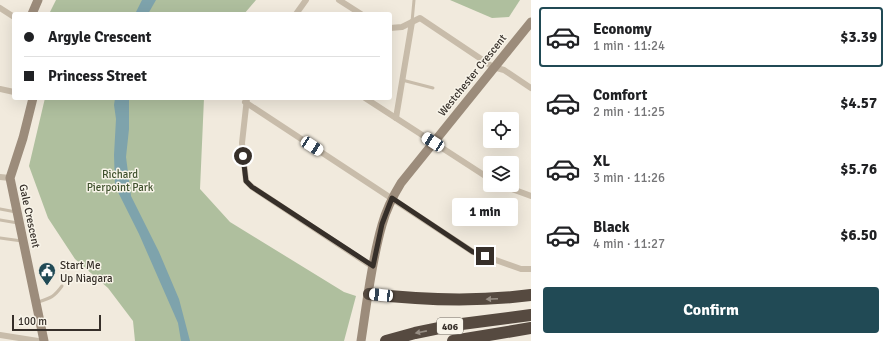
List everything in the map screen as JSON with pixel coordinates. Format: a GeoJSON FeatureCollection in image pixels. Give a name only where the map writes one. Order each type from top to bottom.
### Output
{"type":"FeatureCollection","features":[{"type":"Feature","properties":{"kind":"highway"},"geometry":{"type":"LineString","coordinates":[[369,294],[468,299],[511,298],[531,295]]}},
{"type":"Feature","properties":{"kind":"highway","name":"406"},"geometry":{"type":"LineString","coordinates":[[386,341],[454,325],[531,315]]}},
{"type":"Feature","properties":{"kind":"highway","name":"406"},"geometry":{"type":"LineString","coordinates":[[453,341],[531,328]]}},
{"type":"Feature","properties":{"kind":"main road"},"geometry":{"type":"LineString","coordinates":[[33,12],[38,0]]}},
{"type":"Feature","properties":{"kind":"main road","name":"Westchester Crescent"},"geometry":{"type":"LineString","coordinates":[[361,341],[373,266],[382,224],[392,198],[401,183],[433,142],[531,22]]}},
{"type":"Feature","properties":{"kind":"main road","name":"Gale Crescent"},"geometry":{"type":"LineString","coordinates":[[32,100],[23,138],[10,178],[44,341]]}},
{"type":"Feature","properties":{"kind":"street"},"geometry":{"type":"LineString","coordinates":[[297,12],[306,0]]}},
{"type":"Feature","properties":{"kind":"street"},"geometry":{"type":"LineString","coordinates":[[339,0],[358,12]]}},
{"type":"Feature","properties":{"kind":"street"},"geometry":{"type":"LineString","coordinates":[[2,9],[12,16]]}},
{"type":"Feature","properties":{"kind":"street"},"geometry":{"type":"LineString","coordinates":[[392,28],[402,27],[420,18],[493,67],[504,70],[531,88]]}},
{"type":"Feature","properties":{"kind":"street"},"geometry":{"type":"LineString","coordinates":[[396,118],[412,22]]}},
{"type":"Feature","properties":{"kind":"street"},"geometry":{"type":"LineString","coordinates":[[0,89],[12,92]]}},
{"type":"Feature","properties":{"kind":"street"},"geometry":{"type":"LineString","coordinates":[[373,266],[252,187],[246,181],[242,143],[246,100],[473,252],[521,269],[531,269]]}},
{"type":"Feature","properties":{"kind":"street"},"geometry":{"type":"LineString","coordinates":[[368,100],[483,174]]}},
{"type":"Feature","properties":{"kind":"street"},"geometry":{"type":"LineString","coordinates":[[0,177],[10,178]]}},
{"type":"Feature","properties":{"kind":"street"},"geometry":{"type":"LineString","coordinates":[[519,192],[531,196]]}},
{"type":"Feature","properties":{"kind":"street"},"geometry":{"type":"LineString","coordinates":[[0,335],[12,339],[38,341]]}},
{"type":"Feature","properties":{"kind":"lane"},"geometry":{"type":"LineString","coordinates":[[412,22],[414,0]]}},
{"type":"Feature","properties":{"kind":"lane"},"geometry":{"type":"LineString","coordinates":[[0,16],[2,9]]}},
{"type":"Feature","properties":{"kind":"lane"},"geometry":{"type":"LineString","coordinates":[[402,80],[433,88]]}},
{"type":"Feature","properties":{"kind":"lane"},"geometry":{"type":"LineString","coordinates":[[0,209],[17,212]]}},
{"type":"Feature","properties":{"kind":"lane"},"geometry":{"type":"LineString","coordinates":[[0,220],[20,223]]}},
{"type":"Feature","properties":{"kind":"lane"},"geometry":{"type":"LineString","coordinates":[[0,238],[23,241]]}},
{"type":"Feature","properties":{"kind":"lane"},"geometry":{"type":"LineString","coordinates":[[36,302],[56,295],[62,286]]}},
{"type":"Feature","properties":{"kind":"green space"},"geometry":{"type":"Polygon","coordinates":[[[56,0],[256,0],[246,12],[50,12],[56,0]]]}},
{"type":"Feature","properties":{"kind":"green space"},"geometry":{"type":"Polygon","coordinates":[[[450,0],[520,0],[509,17],[492,18],[450,0]]]}},
{"type":"Feature","properties":{"kind":"green space","name":"Richard Pierpoint Park"},"geometry":{"type":"Polygon","coordinates":[[[45,100],[204,100],[200,189],[230,222],[344,292],[356,296],[344,341],[135,341],[133,321],[108,288],[75,259],[48,218],[29,166],[45,100]]]}},
{"type":"Feature","properties":{"kind":"water"},"geometry":{"type":"Polygon","coordinates":[[[142,0],[156,0],[149,12],[136,12],[142,0]]]}},
{"type":"Feature","properties":{"kind":"water"},"geometry":{"type":"Polygon","coordinates":[[[115,100],[129,100],[129,129],[126,157],[131,196],[159,252],[179,299],[190,341],[181,341],[178,323],[139,234],[115,186],[114,155],[116,119],[115,100]]]}},
{"type":"Feature","properties":{"kind":"place","name":"Start Me Up Niagara"},"geometry":{"type":"Point","coordinates":[47,286]}},
{"type":"Feature","properties":{"kind":"route"},"geometry":{"type":"LineString","coordinates":[[243,156],[246,181],[252,187],[373,266],[382,224],[392,198],[473,252],[485,256]]}}]}
